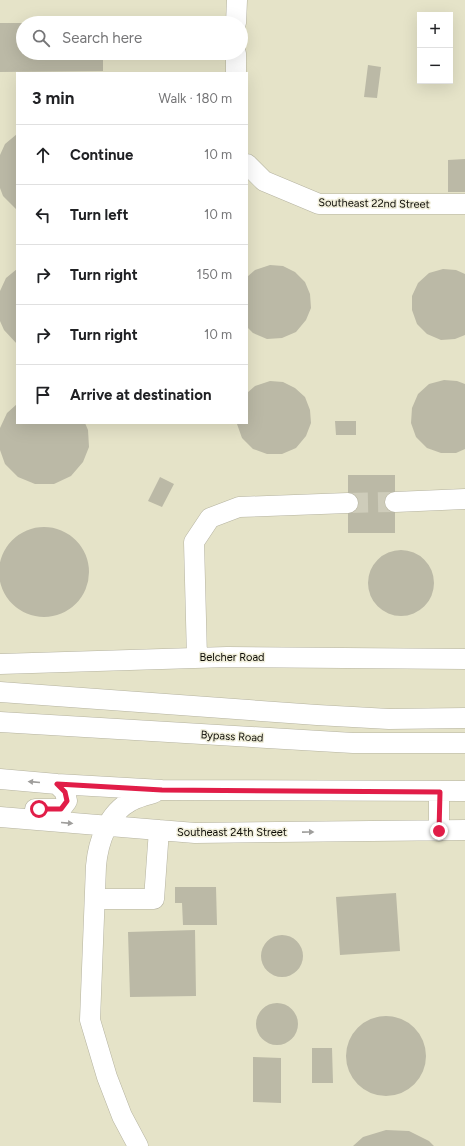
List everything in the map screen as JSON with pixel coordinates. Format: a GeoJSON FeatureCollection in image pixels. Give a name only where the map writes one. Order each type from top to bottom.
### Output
{"type":"FeatureCollection","features":[{"type":"Feature","properties":{"kind":"street"},"geometry":{"type":"LineString","coordinates":[[236,16],[237,0]]}},
{"type":"Feature","properties":{"kind":"street"},"geometry":{"type":"LineString","coordinates":[[236,60],[236,72]]}},
{"type":"Feature","properties":{"kind":"street","name":"Southeast 22nd Street"},"geometry":{"type":"LineString","coordinates":[[248,165],[264,181],[319,204],[465,204]]}},
{"type":"Feature","properties":{"kind":"street"},"geometry":{"type":"LineString","coordinates":[[395,502],[465,499]]}},
{"type":"Feature","properties":{"kind":"street"},"geometry":{"type":"LineString","coordinates":[[197,658],[194,542],[210,518],[239,507],[348,503]]}},
{"type":"Feature","properties":{"kind":"street","name":"Belcher Road"},"geometry":{"type":"LineString","coordinates":[[0,664],[197,658],[465,659]]}},
{"type":"Feature","properties":{"kind":"street"},"geometry":{"type":"LineString","coordinates":[[0,692],[325,716],[389,719],[465,718]]}},
{"type":"Feature","properties":{"kind":"street","name":"Bypass Road"},"geometry":{"type":"LineString","coordinates":[[0,722],[353,743],[465,743]]}},
{"type":"Feature","properties":{"kind":"street"},"geometry":{"type":"LineString","coordinates":[[0,779],[162,790],[465,791]]}},
{"type":"Feature","properties":{"kind":"street"},"geometry":{"type":"LineString","coordinates":[[4,818],[27,809],[61,809],[67,801],[65,792],[57,784]]}},
{"type":"Feature","properties":{"kind":"street"},"geometry":{"type":"LineString","coordinates":[[138,1146],[122,1116],[107,1077],[90,1020],[97,849],[107,826],[119,811],[130,801],[162,790]]}},
{"type":"Feature","properties":{"kind":"street"},"geometry":{"type":"LineString","coordinates":[[439,831],[440,792]]}},
{"type":"Feature","properties":{"kind":"street","name":"Southeast 24th Street"},"geometry":{"type":"LineString","coordinates":[[4,818],[195,833],[465,830]]}},
{"type":"Feature","properties":{"kind":"street"},"geometry":{"type":"LineString","coordinates":[[95,899],[154,899],[155,868],[160,830]]}},
{"type":"Feature","properties":{"kind":"shaded area"},"geometry":{"type":"Polygon","coordinates":[[[0,0],[465,0],[465,1146],[0,1146],[0,0]]]}},
{"type":"Feature","properties":{"kind":"building"},"geometry":{"type":"Polygon","coordinates":[[[0,23],[16,23],[16,60],[103,60],[103,71],[0,72],[0,23]]]}},
{"type":"Feature","properties":{"kind":"building"},"geometry":{"type":"Polygon","coordinates":[[[368,65],[381,67],[377,98],[364,97],[368,65]]]}},
{"type":"Feature","properties":{"kind":"building"},"geometry":{"type":"Polygon","coordinates":[[[16,135],[16,209],[3,196],[0,188],[0,155],[5,144],[16,135]]]}},
{"type":"Feature","properties":{"kind":"building"},"geometry":{"type":"Polygon","coordinates":[[[465,159],[465,192],[448,192],[448,160],[465,159]]]}},
{"type":"Feature","properties":{"kind":"building"},"geometry":{"type":"Polygon","coordinates":[[[270,265],[283,266],[295,272],[305,282],[310,294],[311,308],[306,320],[296,332],[282,338],[267,339],[253,333],[248,328],[248,276],[255,270],[270,265]]]}},
{"type":"Feature","properties":{"kind":"building"},"geometry":{"type":"Polygon","coordinates":[[[443,269],[456,270],[465,274],[465,335],[455,339],[441,340],[427,334],[417,324],[412,310],[412,296],[418,283],[429,273],[443,269]]]}},
{"type":"Feature","properties":{"kind":"building"},"geometry":{"type":"Polygon","coordinates":[[[16,270],[16,343],[4,330],[0,321],[0,291],[6,278],[16,270]]]}},
{"type":"Feature","properties":{"kind":"building"},"geometry":{"type":"Polygon","coordinates":[[[444,380],[457,381],[465,384],[465,449],[456,453],[441,453],[427,448],[416,437],[411,423],[412,408],[418,394],[429,384],[444,380]]]}},
{"type":"Feature","properties":{"kind":"building"},"geometry":{"type":"Polygon","coordinates":[[[270,381],[283,382],[295,388],[305,397],[310,410],[311,423],[306,436],[296,448],[282,454],[267,454],[253,449],[242,438],[237,424],[248,424],[248,392],[255,386],[270,381]]]}},
{"type":"Feature","properties":{"kind":"building"},"geometry":{"type":"Polygon","coordinates":[[[16,405],[16,424],[85,424],[88,430],[89,447],[83,462],[71,476],[54,484],[35,484],[18,477],[5,464],[0,450],[0,428],[7,413],[16,405]]]}},
{"type":"Feature","properties":{"kind":"building"},"geometry":{"type":"Polygon","coordinates":[[[335,421],[356,421],[356,435],[336,435],[335,421]]]}},
{"type":"Feature","properties":{"kind":"building"},"geometry":{"type":"Polygon","coordinates":[[[348,475],[395,475],[395,533],[348,533],[348,475]]]}},
{"type":"Feature","properties":{"kind":"building"},"geometry":{"type":"Polygon","coordinates":[[[160,477],[174,484],[162,507],[148,501],[160,477]]]}},
{"type":"Feature","properties":{"kind":"building"},"geometry":{"type":"Polygon","coordinates":[[[44,527],[61,531],[76,540],[85,555],[89,572],[85,589],[76,604],[61,613],[44,617],[27,613],[12,604],[3,589],[-1,572],[3,555],[12,540],[27,531],[44,527]]]}},
{"type":"Feature","properties":{"kind":"building"},"geometry":{"type":"Polygon","coordinates":[[[401,550],[414,553],[424,560],[431,570],[434,583],[431,596],[424,606],[414,613],[401,616],[388,613],[378,606],[371,596],[368,583],[371,570],[378,560],[388,553],[401,550]]]}},
{"type":"Feature","properties":{"kind":"building"},"geometry":{"type":"Polygon","coordinates":[[[175,887],[216,887],[217,925],[183,925],[182,903],[175,903],[175,887]]]}},
{"type":"Feature","properties":{"kind":"building"},"geometry":{"type":"Polygon","coordinates":[[[396,893],[400,951],[340,955],[336,897],[396,893]]]}},
{"type":"Feature","properties":{"kind":"building"},"geometry":{"type":"Polygon","coordinates":[[[195,930],[196,996],[130,997],[128,932],[195,930]]]}},
{"type":"Feature","properties":{"kind":"building"},"geometry":{"type":"Polygon","coordinates":[[[282,935],[297,941],[303,956],[297,971],[282,977],[267,971],[261,956],[267,941],[282,935]]]}},
{"type":"Feature","properties":{"kind":"building"},"geometry":{"type":"Polygon","coordinates":[[[277,1003],[292,1009],[298,1024],[292,1039],[277,1045],[262,1039],[256,1024],[262,1009],[277,1003]]]}},
{"type":"Feature","properties":{"kind":"building"},"geometry":{"type":"Polygon","coordinates":[[[386,1016],[401,1019],[414,1028],[423,1041],[426,1056],[423,1071],[414,1084],[401,1093],[386,1096],[371,1093],[358,1084],[349,1071],[346,1056],[349,1041],[358,1028],[371,1019],[386,1016]]]}},
{"type":"Feature","properties":{"kind":"building"},"geometry":{"type":"Polygon","coordinates":[[[312,1048],[332,1048],[333,1083],[312,1083],[312,1048]]]}},
{"type":"Feature","properties":{"kind":"building"},"geometry":{"type":"Polygon","coordinates":[[[253,1057],[281,1058],[281,1103],[253,1102],[253,1057]]]}},
{"type":"Feature","properties":{"kind":"building"},"geometry":{"type":"Polygon","coordinates":[[[386,1130],[409,1131],[429,1141],[434,1146],[353,1146],[363,1137],[386,1130]]]}},
{"type":"Feature","properties":{"kind":"tunnel"},"geometry":{"type":"LineString","coordinates":[[348,503],[395,502]]}},
{"type":"Feature","properties":{"kind":"route"},"geometry":{"type":"LineString","coordinates":[[39,809],[61,809],[67,801],[65,792],[57,784],[162,790],[440,792],[439,831]]}}]}
